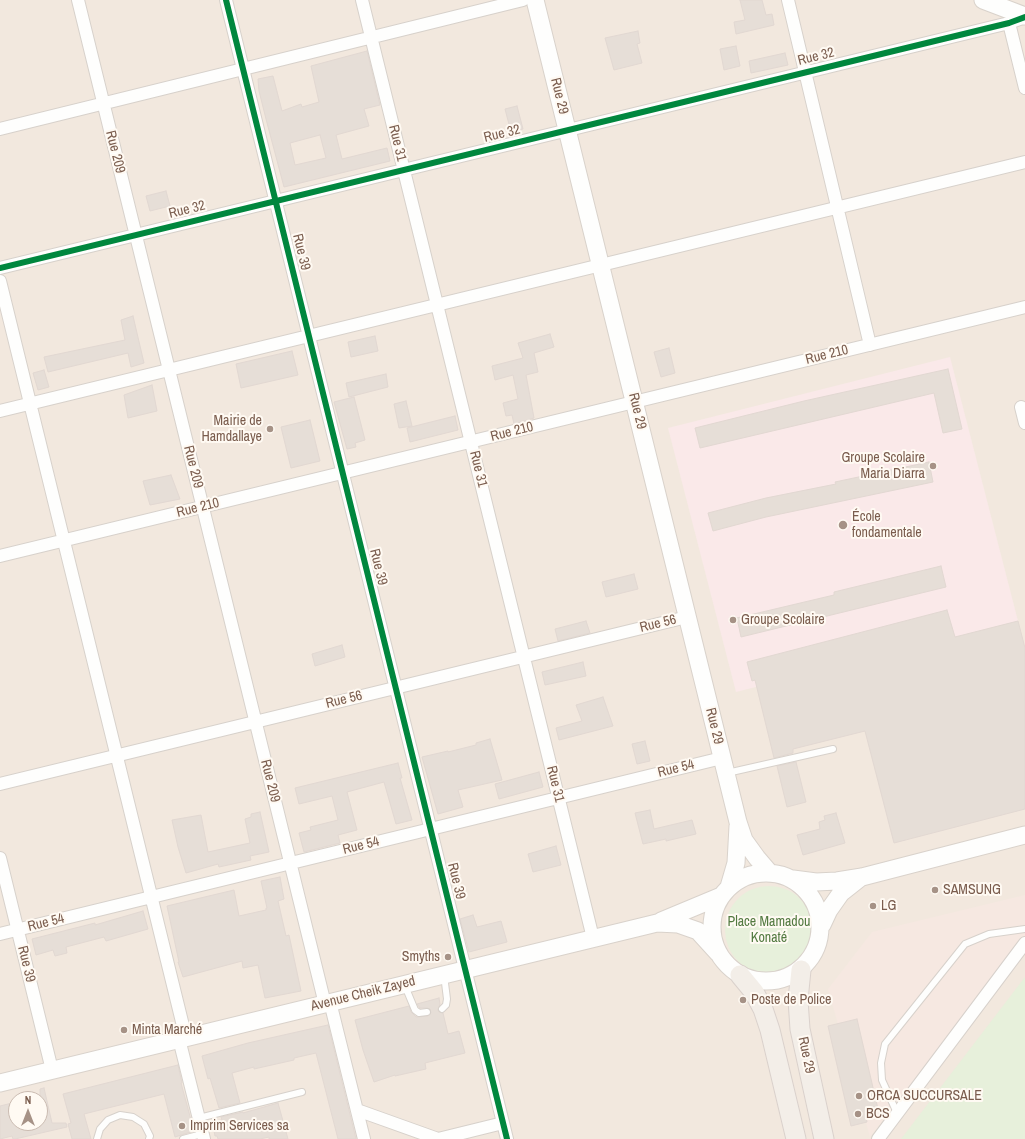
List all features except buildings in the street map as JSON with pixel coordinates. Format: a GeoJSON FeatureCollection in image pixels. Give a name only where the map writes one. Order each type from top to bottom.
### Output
{"type":"FeatureCollection","features":[{"type":"Feature","properties":{"kind":"main road","name":"Rue 29"},"geometry":{"type":"LineString","coordinates":[[535,0],[738,822],[744,840],[756,858],[769,872]]}},
{"type":"Feature","properties":{"kind":"main road"},"geometry":{"type":"LineString","coordinates":[[983,0],[1025,17]]}},
{"type":"Feature","properties":{"kind":"main road","name":"Rue 29"},"geometry":{"type":"LineString","coordinates":[[725,891],[736,863],[738,822]]}},
{"type":"Feature","properties":{"kind":"main road"},"geometry":{"type":"LineString","coordinates":[[657,923],[725,891],[748,876],[769,872],[781,874],[793,879],[816,882],[836,881],[862,877],[1025,834]]}},
{"type":"Feature","properties":{"kind":"main road"},"geometry":{"type":"LineString","coordinates":[[740,975],[755,980],[771,982],[787,978],[800,970],[816,950],[822,925],[829,910],[841,894],[862,877]]}},
{"type":"Feature","properties":{"kind":"main road"},"geometry":{"type":"LineString","coordinates":[[793,879],[808,891],[818,907],[822,925]]}},
{"type":"Feature","properties":{"kind":"main road"},"geometry":{"type":"LineString","coordinates":[[725,891],[714,910],[712,924],[713,939],[718,953],[727,965],[740,975],[754,992],[763,1009],[770,1030],[796,1139]]}},
{"type":"Feature","properties":{"kind":"main road","name":"Avenue Cheik Zayed"},"geometry":{"type":"LineString","coordinates":[[0,1083],[657,923],[678,924],[698,931],[718,953]]}},
{"type":"Feature","properties":{"kind":"main road","name":"Rue 29"},"geometry":{"type":"LineString","coordinates":[[800,970],[798,1000],[800,1029],[824,1139]]}},
{"type":"Feature","properties":{"kind":"street","name":"Rue 209"},"geometry":{"type":"LineString","coordinates":[[78,0],[290,863],[364,1139]]}},
{"type":"Feature","properties":{"kind":"street","name":"Rue 39"},"geometry":{"type":"LineString","coordinates":[[226,0],[507,1139]]}},
{"type":"Feature","properties":{"kind":"street","name":"Rue 31"},"geometry":{"type":"LineString","coordinates":[[362,0],[593,938]]}},
{"type":"Feature","properties":{"kind":"street"},"geometry":{"type":"LineString","coordinates":[[0,129],[523,0]]}},
{"type":"Feature","properties":{"kind":"street"},"geometry":{"type":"LineString","coordinates":[[788,0],[870,345]]}},
{"type":"Feature","properties":{"kind":"street","name":"Rue 32"},"geometry":{"type":"LineString","coordinates":[[0,268],[1009,23],[1025,17]]}},
{"type":"Feature","properties":{"kind":"street"},"geometry":{"type":"LineString","coordinates":[[1009,23],[1025,88]]}},
{"type":"Feature","properties":{"kind":"street"},"geometry":{"type":"LineString","coordinates":[[0,411],[1025,162]]}},
{"type":"Feature","properties":{"kind":"street"},"geometry":{"type":"LineString","coordinates":[[0,281],[152,897],[203,1136]]}},
{"type":"Feature","properties":{"kind":"street","name":"Rue 210"},"geometry":{"type":"LineString","coordinates":[[0,556],[1025,307]]}},
{"type":"Feature","properties":{"kind":"street"},"geometry":{"type":"LineString","coordinates":[[1021,407],[1025,423]]}},
{"type":"Feature","properties":{"kind":"street","name":"Rue 56"},"geometry":{"type":"LineString","coordinates":[[0,784],[687,617]]}},
{"type":"Feature","properties":{"kind":"street","name":"Rue 54"},"geometry":{"type":"LineString","coordinates":[[0,934],[558,798],[724,766]]}},
{"type":"Feature","properties":{"kind":"street","name":"Rue 39"},"geometry":{"type":"LineString","coordinates":[[0,858],[52,1070]]}},
{"type":"Feature","properties":{"kind":"street"},"geometry":{"type":"LineString","coordinates":[[878,1139],[1025,943]]}},
{"type":"Feature","properties":{"kind":"street"},"geometry":{"type":"LineString","coordinates":[[357,1110],[438,1139],[503,1123]]}},
{"type":"Feature","properties":{"kind":"lane"},"geometry":{"type":"LineString","coordinates":[[724,766],[833,749]]}},
{"type":"Feature","properties":{"kind":"lane"},"geometry":{"type":"LineString","coordinates":[[897,1113],[882,1080],[881,1064],[885,1044],[964,944],[989,934],[1025,929]]}},
{"type":"Feature","properties":{"kind":"lane"},"geometry":{"type":"LineString","coordinates":[[442,1009],[446,1005],[447,999],[444,975]]}},
{"type":"Feature","properties":{"kind":"lane"},"geometry":{"type":"LineString","coordinates":[[404,984],[415,1010],[419,1013],[427,1012]]}},
{"type":"Feature","properties":{"kind":"lane"},"geometry":{"type":"LineString","coordinates":[[198,1118],[302,1092]]}},
{"type":"Feature","properties":{"kind":"lane"},"geometry":{"type":"LineString","coordinates":[[97,1139],[100,1129],[108,1120],[120,1115],[133,1117],[144,1124],[150,1139]]}},
{"type":"Feature","properties":{"kind":"lane"},"geometry":{"type":"LineString","coordinates":[[184,1139],[203,1136]]}},
{"type":"Feature","properties":{"kind":"shaded area"},"geometry":{"type":"Polygon","coordinates":[[[0,0],[1025,0],[1025,1139],[0,1139],[0,0]]]}},
{"type":"Feature","properties":{"kind":"shaded area","name":"École fondamentale"},"geometry":{"type":"Polygon","coordinates":[[[950,357],[1018,621],[736,692],[668,428],[950,357]]]}},
{"type":"Feature","properties":{"kind":"shaded area"},"geometry":{"type":"Polygon","coordinates":[[[1025,895],[1025,938],[870,1137],[828,989],[872,932],[1025,895]]]}},
{"type":"Feature","properties":{"kind":"green space","name":"Place Mamadou Konaté"},"geometry":{"type":"Polygon","coordinates":[[[769,886],[786,890],[800,899],[809,913],[813,930],[809,947],[800,961],[786,970],[769,974],[752,970],[738,961],[729,947],[725,930],[729,913],[738,899],[752,890],[769,886]]]}},
{"type":"Feature","properties":{"kind":"green space"},"geometry":{"type":"Polygon","coordinates":[[[1025,977],[1025,1139],[901,1139],[1025,977]]]}},
{"type":"Feature","properties":{"kind":"cycle path"},"geometry":{"type":"LineString","coordinates":[[226,0],[507,1139]]}},
{"type":"Feature","properties":{"kind":"cycle path"},"geometry":{"type":"LineString","coordinates":[[0,268],[1009,23],[1025,17]]}},
{"type":"Feature","properties":{"kind":"place","name":"Mairie de Hamdallaye"},"geometry":{"type":"Point","coordinates":[270,429]}},
{"type":"Feature","properties":{"kind":"place","name":"Groupe Scolaire Maria Diarra"},"geometry":{"type":"Point","coordinates":[933,466]}},
{"type":"Feature","properties":{"kind":"place","name":"École fondamentale"},"geometry":{"type":"Point","coordinates":[843,525]}},
{"type":"Feature","properties":{"kind":"place","name":"Groupe Scolaire"},"geometry":{"type":"Point","coordinates":[733,620]}},
{"type":"Feature","properties":{"kind":"place","name":"SAMSUNG"},"geometry":{"type":"Point","coordinates":[935,890]}},
{"type":"Feature","properties":{"kind":"place","name":"LG"},"geometry":{"type":"Point","coordinates":[873,906]}},
{"type":"Feature","properties":{"kind":"place","name":"Smyths"},"geometry":{"type":"Point","coordinates":[448,957]}},
{"type":"Feature","properties":{"kind":"place","name":"Poste de Police"},"geometry":{"type":"Point","coordinates":[743,1000]}},
{"type":"Feature","properties":{"kind":"place","name":"Minta Marché"},"geometry":{"type":"Point","coordinates":[124,1030]}},
{"type":"Feature","properties":{"kind":"place","name":"ORCA SUCCURSALE"},"geometry":{"type":"Point","coordinates":[859,1096]}},
{"type":"Feature","properties":{"kind":"place","name":"BCS"},"geometry":{"type":"Point","coordinates":[858,1114]}},
{"type":"Feature","properties":{"kind":"place","name":"Imprim Services sa"},"geometry":{"type":"Point","coordinates":[182,1126]}}]}
